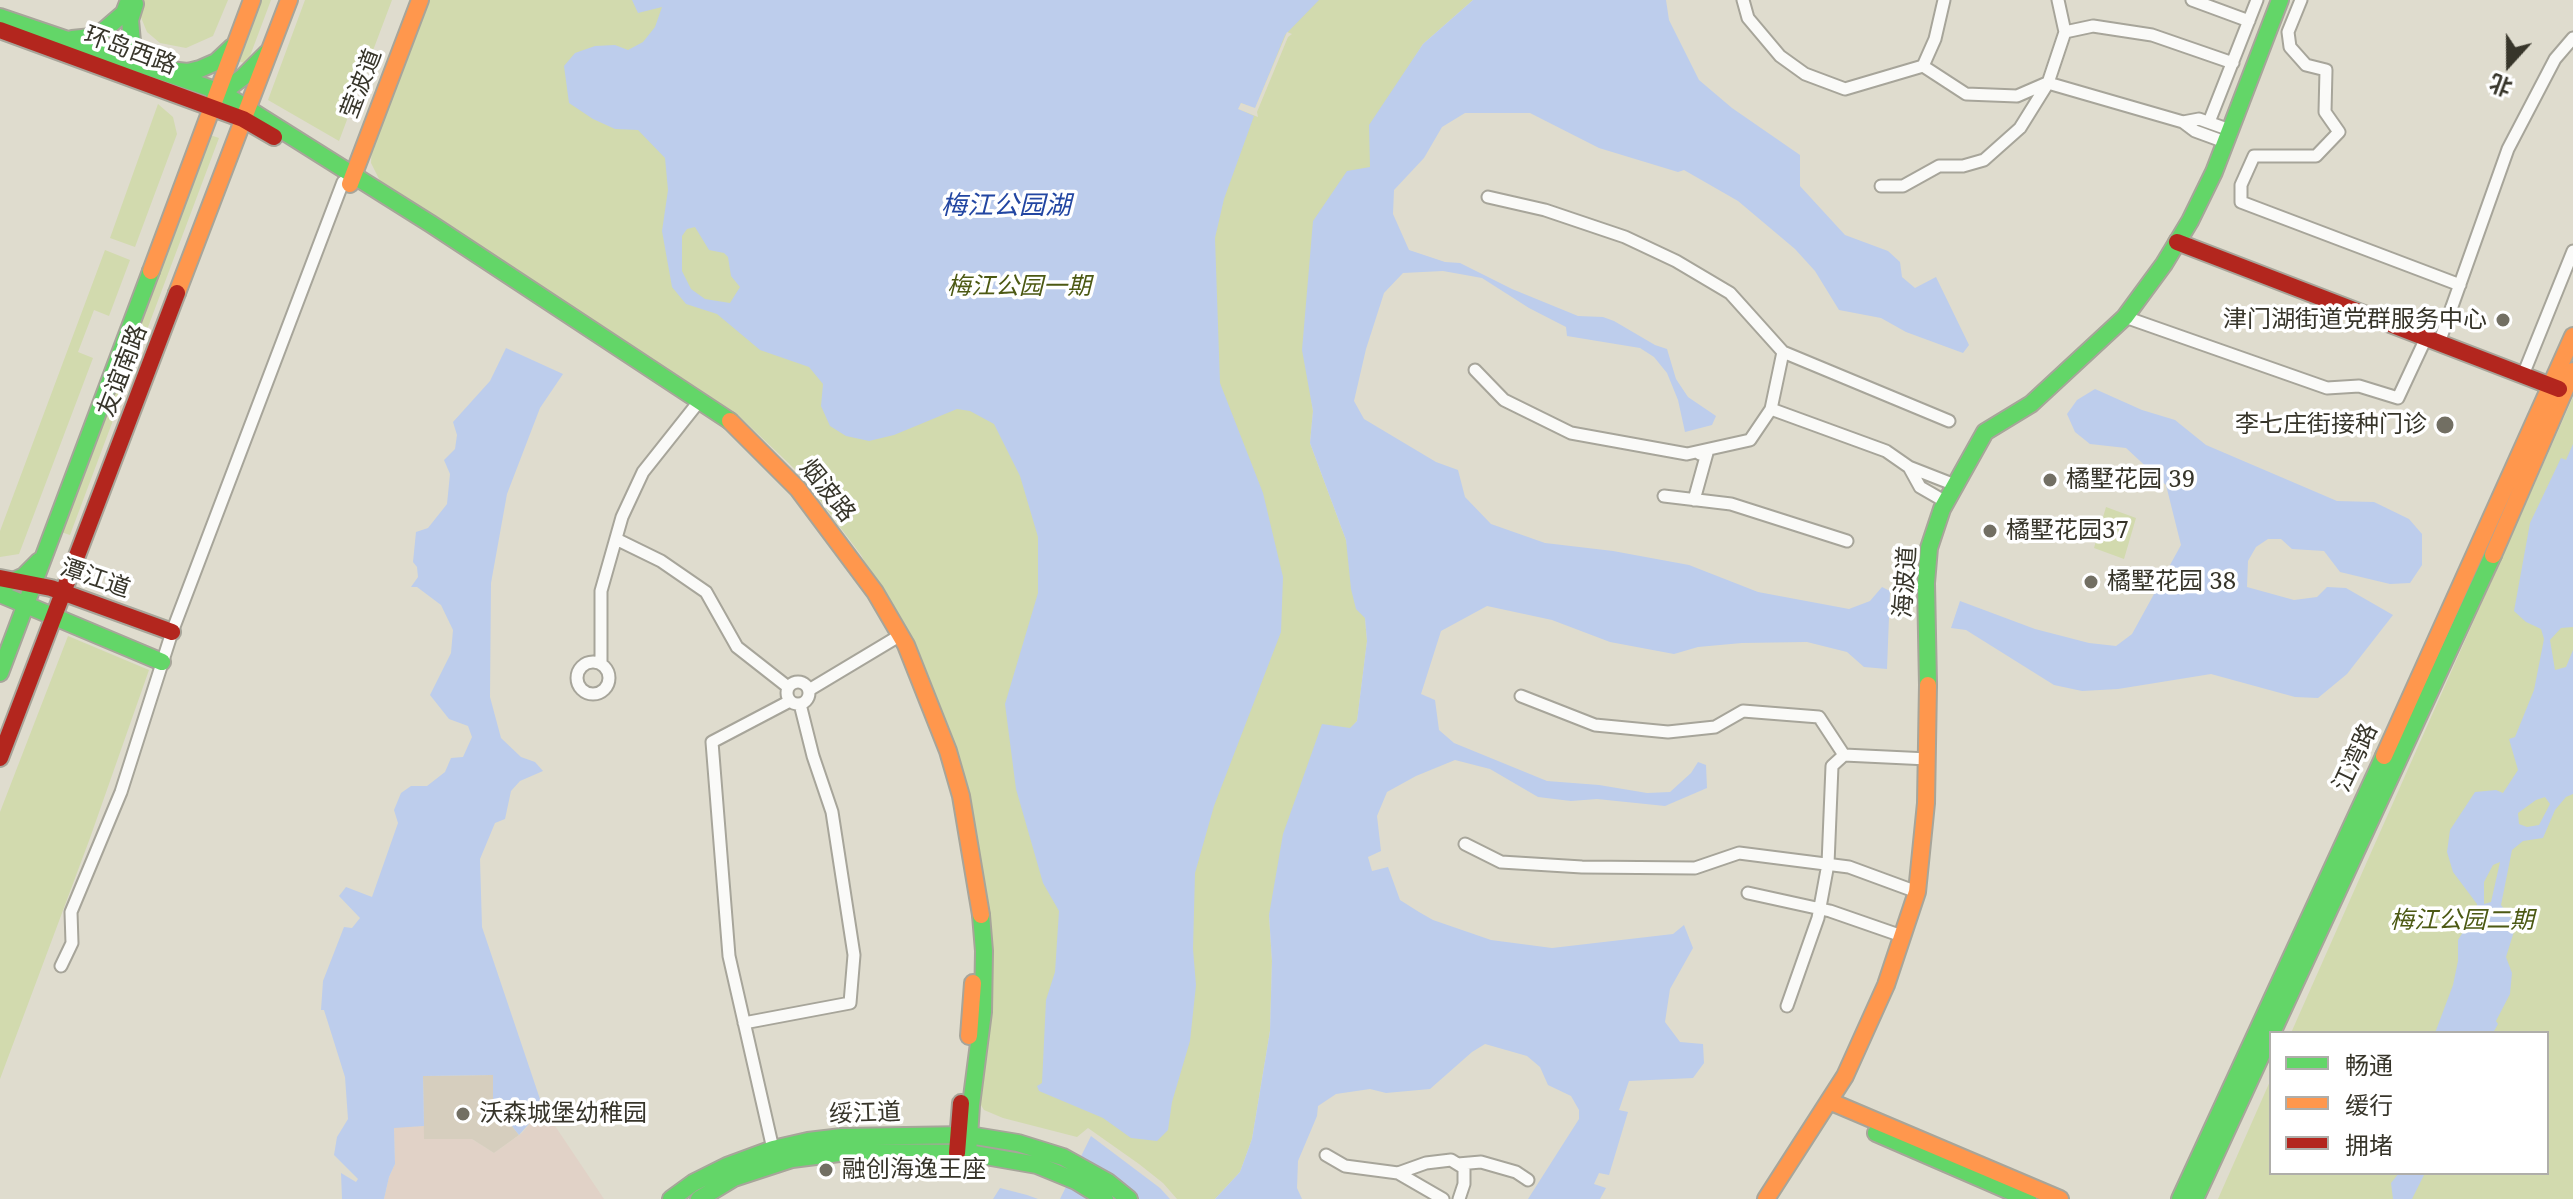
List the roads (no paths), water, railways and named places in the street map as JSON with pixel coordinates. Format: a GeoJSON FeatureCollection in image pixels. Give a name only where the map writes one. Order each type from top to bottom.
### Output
{"type":"FeatureCollection","features":[{"type":"Feature","properties":{"kind":"main road","name":"环岛西路"},"geometry":{"type":"LineString","coordinates":[[64,38],[81,39],[102,32],[118,20],[129,0]]}},
{"type":"Feature","properties":{"kind":"main road","name":"环岛西路"},"geometry":{"type":"LineString","coordinates":[[136,0],[130,20],[132,42],[149,76]]}},
{"type":"Feature","properties":{"kind":"main road","name":"友谊南路"},"geometry":{"type":"LineString","coordinates":[[0,673],[252,0]]}},
{"type":"Feature","properties":{"kind":"main road","name":"友谊南路"},"geometry":{"type":"LineString","coordinates":[[0,758],[54,618],[57,590],[74,567],[289,0]]}},
{"type":"Feature","properties":{"kind":"main road","name":"莹波道"},"geometry":{"type":"LineString","coordinates":[[346,178],[408,0]]}},
{"type":"Feature","properties":{"kind":"main road","name":"莹波道"},"geometry":{"type":"LineString","coordinates":[[346,178],[420,0]]}},
{"type":"Feature","properties":{"kind":"main road","name":"海波道"},"geometry":{"type":"LineString","coordinates":[[1766,1199],[1845,1076],[1886,985],[1917,892],[1928,759],[1926,583],[1929,548],[1946,502],[1985,432],[2031,404],[2125,317],[2177,242],[2214,172],[2280,0]]}},
{"type":"Feature","properties":{"kind":"main road","name":"环岛西路"},"geometry":{"type":"LineString","coordinates":[[0,17],[64,38],[149,76]]}},
{"type":"Feature","properties":{"kind":"main road","name":"环岛西路"},"geometry":{"type":"LineString","coordinates":[[0,30],[217,96],[245,113]]}},
{"type":"Feature","properties":{"kind":"main road"},"geometry":{"type":"LineString","coordinates":[[149,76],[200,69],[216,62],[236,42]]}},
{"type":"Feature","properties":{"kind":"main road"},"geometry":{"type":"LineString","coordinates":[[217,96],[252,70],[271,48]]}},
{"type":"Feature","properties":{"kind":"main road","name":"烟波路"},"geometry":{"type":"LineString","coordinates":[[245,113],[697,404],[749,445],[785,482],[848,563],[894,639],[948,773],[965,846],[975,951],[963,1153]]}},
{"type":"Feature","properties":{"kind":"main road","name":"烟波路"},"geometry":{"type":"LineString","coordinates":[[346,178],[724,415],[798,489],[875,592],[906,645],[948,751],[961,796],[978,888],[984,951],[983,1012],[964,1135]]}},
{"type":"Feature","properties":{"kind":"main road"},"geometry":{"type":"LineString","coordinates":[[2177,242],[2558,388]]}},
{"type":"Feature","properties":{"kind":"main road","name":"江湾路"},"geometry":{"type":"LineString","coordinates":[[2272,1031],[2494,552],[2558,388],[2573,336]]}},
{"type":"Feature","properties":{"kind":"main road","name":"江湾路"},"geometry":{"type":"LineString","coordinates":[[2180,1199],[2480,546],[2558,388],[2573,371]]}},
{"type":"Feature","properties":{"kind":"main road"},"geometry":{"type":"LineString","coordinates":[[5,588],[30,572],[43,556]]}},
{"type":"Feature","properties":{"kind":"main road","name":"潭江道"},"geometry":{"type":"LineString","coordinates":[[5,588],[28,596],[54,618],[162,662]]}},
{"type":"Feature","properties":{"kind":"main road","name":"潭江道"},"geometry":{"type":"LineString","coordinates":[[28,596],[57,590],[172,632]]}},
{"type":"Feature","properties":{"kind":"main road","name":"江湾路"},"geometry":{"type":"LineString","coordinates":[[2195,1199],[2269,1038]]}},
{"type":"Feature","properties":{"kind":"main road"},"geometry":{"type":"LineString","coordinates":[[1826,1105],[2050,1197]]}},
{"type":"Feature","properties":{"kind":"main road"},"geometry":{"type":"LineString","coordinates":[[1826,1105],[2028,1199]]}},
{"type":"Feature","properties":{"kind":"main road","name":"绥江道"},"geometry":{"type":"LineString","coordinates":[[671,1199],[693,1183],[727,1166],[773,1149],[842,1137],[964,1135],[1034,1147],[1067,1168]]}},
{"type":"Feature","properties":{"kind":"main road","name":"绥江道"},"geometry":{"type":"LineString","coordinates":[[699,1199],[734,1178],[759,1169],[814,1155],[847,1152],[963,1153],[1067,1168]]}},
{"type":"Feature","properties":{"kind":"main road"},"geometry":{"type":"LineString","coordinates":[[1067,1168],[1105,1199]]}},
{"type":"Feature","properties":{"kind":"main road"},"geometry":{"type":"LineString","coordinates":[[1067,1168],[1108,1182],[1129,1199]]}},
{"type":"Feature","properties":{"kind":"street"},"geometry":{"type":"LineString","coordinates":[[1743,0],[1748,18],[1780,56],[1805,74],[1845,89],[1923,66],[1966,94],[2017,96],[2048,83],[2183,122],[2195,131],[2228,136]]}},
{"type":"Feature","properties":{"kind":"street"},"geometry":{"type":"LineString","coordinates":[[1923,66],[1935,39],[1944,0]]}},
{"type":"Feature","properties":{"kind":"street"},"geometry":{"type":"LineString","coordinates":[[1881,186],[1903,186],[1939,166],[1963,166],[1984,160],[2020,128],[2048,83],[2065,32],[2058,0]]}},
{"type":"Feature","properties":{"kind":"street"},"geometry":{"type":"LineString","coordinates":[[2192,0],[2249,21]]}},
{"type":"Feature","properties":{"kind":"street"},"geometry":{"type":"LineString","coordinates":[[2209,122],[2257,0]]}},
{"type":"Feature","properties":{"kind":"street"},"geometry":{"type":"LineString","coordinates":[[2301,0],[2288,32],[2290,47],[2306,65],[2326,70],[2325,112],[2339,132],[2316,156],[2254,156],[2241,185],[2241,202],[2460,285]]}},
{"type":"Feature","properties":{"kind":"street"},"geometry":{"type":"LineString","coordinates":[[2065,32],[2093,26],[2152,35],[2233,63]]}},
{"type":"Feature","properties":{"kind":"street"},"geometry":{"type":"LineString","coordinates":[[2125,317],[2327,388],[2359,386],[2398,398],[2433,340],[2460,285],[2508,149],[2548,71],[2573,38]]}},
{"type":"Feature","properties":{"kind":"street"},"geometry":{"type":"LineString","coordinates":[[2183,122],[2199,119],[2209,122],[2228,136]]}},
{"type":"Feature","properties":{"kind":"street"},"geometry":{"type":"LineString","coordinates":[[61,966],[72,943],[71,912],[121,792],[172,632],[346,178]]}},
{"type":"Feature","properties":{"kind":"street"},"geometry":{"type":"LineString","coordinates":[[1488,197],[1545,210],[1625,237],[1676,261],[1730,293],[1783,352],[1949,421]]}},
{"type":"Feature","properties":{"kind":"street"},"geometry":{"type":"LineString","coordinates":[[2523,375],[2573,251]]}},
{"type":"Feature","properties":{"kind":"street"},"geometry":{"type":"LineString","coordinates":[[1687,454],[1750,440],[1771,409],[1783,352]]}},
{"type":"Feature","properties":{"kind":"street"},"geometry":{"type":"LineString","coordinates":[[1475,370],[1504,400],[1571,433],[1687,454],[1707,453],[1694,500]]}},
{"type":"Feature","properties":{"kind":"street"},"geometry":{"type":"LineString","coordinates":[[601,664],[601,591],[622,517],[643,472],[697,404]]}},
{"type":"Feature","properties":{"kind":"street"},"geometry":{"type":"LineString","coordinates":[[1771,409],[1886,451],[1909,467],[1955,485]]}},
{"type":"Feature","properties":{"kind":"street"},"geometry":{"type":"LineString","coordinates":[[1909,467],[1920,487],[1946,502]]}},
{"type":"Feature","properties":{"kind":"street"},"geometry":{"type":"LineString","coordinates":[[1664,496],[1731,504],[1847,541]]}},
{"type":"Feature","properties":{"kind":"street"},"geometry":{"type":"LineString","coordinates":[[616,539],[661,561],[706,592],[737,647],[788,687]]}},
{"type":"Feature","properties":{"kind":"street"},"geometry":{"type":"LineString","coordinates":[[773,1149],[729,956],[712,742],[795,702],[806,700],[809,690],[894,639]]}},
{"type":"Feature","properties":{"kind":"street"},"geometry":{"type":"LineString","coordinates":[[744,1023],[850,1003],[854,955],[832,812],[795,702],[786,694],[788,687],[798,681],[809,690]]}},
{"type":"Feature","properties":{"kind":"street"},"geometry":{"type":"LineString","coordinates":[[1521,696],[1595,725],[1668,732],[1715,727],[1743,711],[1819,717],[1844,755]]}},
{"type":"Feature","properties":{"kind":"street"},"geometry":{"type":"LineString","coordinates":[[1787,1006],[1820,908],[1828,864],[1832,766],[1844,755],[1928,759]]}},
{"type":"Feature","properties":{"kind":"street"},"geometry":{"type":"LineString","coordinates":[[1465,844],[1501,862],[1582,867],[1695,868],[1739,853],[1849,867],[1917,892]]}},
{"type":"Feature","properties":{"kind":"street"},"geometry":{"type":"LineString","coordinates":[[1748,893],[1820,908],[1902,936]]}},
{"type":"Feature","properties":{"kind":"street"},"geometry":{"type":"LineString","coordinates":[[1326,1155],[1345,1166],[1398,1173],[1443,1199]]}},
{"type":"Feature","properties":{"kind":"street"},"geometry":{"type":"LineString","coordinates":[[1398,1173],[1426,1163],[1451,1160],[1464,1168],[1464,1184],[1459,1199]]}},
{"type":"Feature","properties":{"kind":"street"},"geometry":{"type":"LineString","coordinates":[[1458,1164],[1481,1162],[1516,1172],[1528,1180]]}},
{"type":"Feature","properties":{"kind":"water","name":"梅江公园湖"},"geometry":{"type":"Polygon","coordinates":[[[632,0],[1319,0],[1285,35],[1255,109],[1241,103],[1239,109],[1254,116],[1224,199],[1215,238],[1220,383],[1263,493],[1283,577],[1281,632],[1214,806],[1195,873],[1193,949],[1196,985],[1190,1041],[1172,1102],[1168,1130],[1157,1141],[1131,1138],[1103,1118],[1039,1091],[1037,1086],[1042,1083],[1046,1000],[1055,972],[1059,911],[1043,883],[1016,789],[1005,704],[1038,593],[1038,537],[1020,476],[994,424],[970,411],[957,409],[894,435],[869,441],[846,436],[830,426],[821,406],[823,384],[809,367],[760,350],[717,314],[686,304],[672,287],[662,231],[668,190],[665,158],[638,130],[615,129],[569,103],[564,66],[575,53],[595,46],[615,45],[628,50],[643,42],[655,27],[662,7],[638,13],[632,0]],[[695,227],[687,229],[682,236],[682,271],[691,289],[705,299],[730,303],[740,287],[731,276],[728,257],[709,250],[695,227]]]}},
{"type":"Feature","properties":{"kind":"water"},"geometry":{"type":"Polygon","coordinates":[[[1473,0],[1666,0],[1669,20],[1699,80],[1732,108],[1800,155],[1800,186],[1845,235],[1888,251],[1900,262],[1902,277],[1915,288],[1936,277],[1969,345],[1963,353],[1906,332],[1881,318],[1839,310],[1815,271],[1795,249],[1738,201],[1684,170],[1678,172],[1599,148],[1530,113],[1465,113],[1442,127],[1424,158],[1394,190],[1393,214],[1409,250],[1445,262],[1460,263],[1512,289],[1578,316],[1603,317],[1614,321],[1667,349],[1676,379],[1688,397],[1716,416],[1712,425],[1685,432],[1678,400],[1667,373],[1654,357],[1640,348],[1567,336],[1566,327],[1482,278],[1443,271],[1403,273],[1384,293],[1354,401],[1364,419],[1436,462],[1458,470],[1465,497],[1491,524],[1545,543],[1689,565],[1758,592],[1849,609],[1870,601],[1882,587],[1890,591],[1887,669],[1864,667],[1847,652],[1807,642],[1742,643],[1698,647],[1674,654],[1610,642],[1552,620],[1487,606],[1441,631],[1421,694],[1435,700],[1439,730],[1454,743],[1547,781],[1647,793],[1670,792],[1698,762],[1706,765],[1707,788],[1665,806],[1597,799],[1571,801],[1538,797],[1490,769],[1455,760],[1387,792],[1377,816],[1381,851],[1368,857],[1372,871],[1388,867],[1400,900],[1419,912],[1491,940],[1552,948],[1673,934],[1684,925],[1693,948],[1670,989],[1665,1022],[1680,1042],[1703,1044],[1704,1063],[1693,1078],[1629,1081],[1619,1110],[1628,1112],[1609,1175],[1599,1173],[1594,1184],[1606,1188],[1600,1199],[1528,1199],[1579,1119],[1579,1110],[1571,1096],[1548,1085],[1540,1067],[1527,1056],[1485,1044],[1430,1089],[1386,1093],[1370,1089],[1336,1094],[1318,1106],[1317,1116],[1298,1161],[1297,1188],[1302,1199],[1215,1199],[1240,1172],[1252,1139],[1270,1031],[1272,961],[1269,915],[1283,834],[1322,724],[1350,728],[1357,721],[1367,641],[1365,618],[1356,609],[1351,589],[1346,540],[1310,443],[1313,411],[1302,350],[1313,221],[1347,171],[1370,167],[1369,125],[1423,44],[1473,0]]]}},
{"type":"Feature","properties":{"kind":"water"},"geometry":{"type":"Polygon","coordinates":[[[506,348],[563,374],[540,408],[507,494],[491,583],[490,697],[501,738],[521,757],[535,762],[543,771],[520,781],[511,791],[505,819],[495,823],[480,859],[482,927],[543,1108],[519,1135],[493,1102],[493,1075],[423,1076],[424,1126],[394,1128],[395,1164],[384,1199],[342,1199],[341,1173],[356,1182],[358,1179],[334,1155],[337,1137],[348,1119],[345,1077],[324,1010],[321,1010],[323,981],[344,927],[352,928],[360,918],[339,896],[346,887],[372,897],[398,823],[394,810],[401,793],[411,786],[427,786],[445,772],[451,758],[463,757],[472,737],[468,726],[449,719],[430,695],[451,653],[453,630],[441,605],[417,587],[411,587],[418,577],[413,562],[416,532],[428,528],[447,504],[450,474],[444,460],[455,449],[457,435],[453,422],[490,381],[506,348]]]}},
{"type":"Feature","properties":{"kind":"water"},"geometry":{"type":"Polygon","coordinates":[[[2095,389],[2142,410],[2175,420],[2206,445],[2337,501],[2374,502],[2409,519],[2422,534],[2422,565],[2410,583],[2390,584],[2340,572],[2324,551],[2292,549],[2281,539],[2268,539],[2256,547],[2248,561],[2247,587],[2294,600],[2317,597],[2327,587],[2346,588],[2393,615],[2347,674],[2318,698],[2295,697],[2211,674],[2118,689],[2082,691],[2054,685],[1966,630],[1951,628],[1960,601],[2035,629],[2089,643],[2116,646],[2132,634],[2181,545],[2166,485],[2126,448],[2090,444],[2075,432],[2067,414],[2077,400],[2095,389]]]}},
{"type":"Feature","properties":{"kind":"water"},"geometry":{"type":"Polygon","coordinates":[[[2573,444],[2573,627],[2561,628],[2550,640],[2555,670],[2566,667],[2573,650],[2573,794],[2566,797],[2555,810],[2543,838],[2523,841],[2512,850],[2501,905],[2516,925],[2506,957],[2512,973],[2510,994],[2494,1031],[2436,1031],[2453,985],[2458,940],[2468,924],[2475,921],[2477,904],[2453,872],[2447,852],[2450,830],[2475,792],[2496,790],[2503,793],[2518,770],[2509,739],[2515,737],[2534,690],[2544,639],[2541,629],[2526,622],[2514,611],[2530,523],[2561,458],[2566,460],[2573,444]],[[2545,797],[2536,800],[2518,813],[2519,824],[2527,827],[2539,825],[2550,804],[2545,797]],[[2500,862],[2493,865],[2484,882],[2484,904],[2491,902],[2500,862]]]}},
{"type":"Feature","properties":{"kind":"water"},"geometry":{"type":"Polygon","coordinates":[[[1091,1136],[1160,1188],[1170,1199],[1060,1199],[1091,1136]]]}},
{"type":"Feature","properties":{"kind":"water"},"geometry":{"type":"Polygon","coordinates":[[[2397,1175],[2424,1175],[2412,1199],[2393,1199],[2391,1183],[2397,1175]]]}},
{"type":"Feature","properties":{"kind":"water"},"geometry":{"type":"Polygon","coordinates":[[[1000,1188],[1027,1195],[1038,1199],[993,1199],[1000,1188]]]}},
{"type":"Feature","properties":{"kind":"place","name":"津门湖街道党群服务中心"},"geometry":{"type":"Point","coordinates":[2503,320]}},
{"type":"Feature","properties":{"kind":"place","name":"李七庄街接种门诊"},"geometry":{"type":"Point","coordinates":[2445,425]}},
{"type":"Feature","properties":{"kind":"place","name":"橘墅花园 39"},"geometry":{"type":"Point","coordinates":[2050,480]}},
{"type":"Feature","properties":{"kind":"place","name":"橘墅花园37"},"geometry":{"type":"Point","coordinates":[1990,531]}},
{"type":"Feature","properties":{"kind":"place","name":"橘墅花园 38"},"geometry":{"type":"Point","coordinates":[2091,582]}},
{"type":"Feature","properties":{"kind":"place","name":"沃森城堡幼稚园"},"geometry":{"type":"Point","coordinates":[463,1114]}},
{"type":"Feature","properties":{"kind":"place","name":"融创海逸王座"},"geometry":{"type":"Point","coordinates":[826,1170]}},
{"type":"Feature","properties":{"kind":"park label","name":"梅江公园一期"},"geometry":{"type":"Point","coordinates":[1019,287]}},
{"type":"Feature","properties":{"kind":"park label","name":"梅江公园二期"},"geometry":{"type":"Point","coordinates":[2462,921]}}]}
